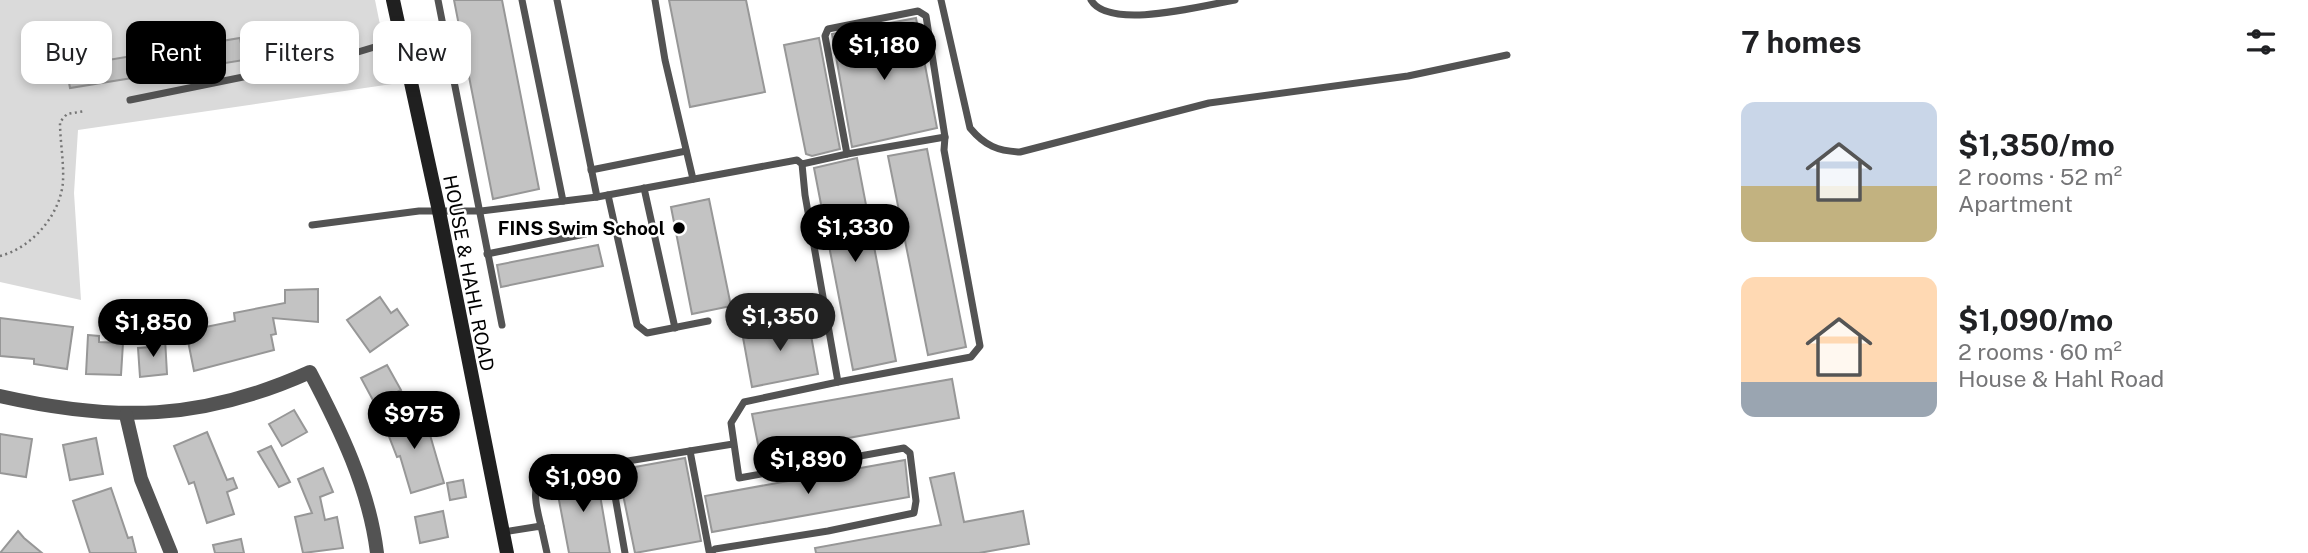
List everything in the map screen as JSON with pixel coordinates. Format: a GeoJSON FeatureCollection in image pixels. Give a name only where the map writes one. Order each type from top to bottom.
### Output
{"type":"FeatureCollection","features":[{"type":"Feature","properties":{"kind":"street","name":"HOUSE & HAHL ROAD"},"geometry":{"type":"LineString","coordinates":[[393,0],[397,21]]}},
{"type":"Feature","properties":{"kind":"street","name":"HOUSE & HAHL ROAD"},"geometry":{"type":"LineString","coordinates":[[411,84],[439,211],[506,553]]}},
{"type":"Feature","properties":{"kind":"street"},"geometry":{"type":"LineString","coordinates":[[0,396],[83,412],[126,415],[222,404],[269,390],[310,372],[353,460],[366,498],[377,553]]}},
{"type":"Feature","properties":{"kind":"street"},"geometry":{"type":"LineString","coordinates":[[126,415],[141,479],[171,553]]}},
{"type":"Feature","properties":{"kind":"lane"},"geometry":{"type":"LineString","coordinates":[[438,0],[502,325]]}},
{"type":"Feature","properties":{"kind":"lane"},"geometry":{"type":"LineString","coordinates":[[522,0],[563,201]]}},
{"type":"Feature","properties":{"kind":"lane"},"geometry":{"type":"LineString","coordinates":[[557,0],[597,197]]}},
{"type":"Feature","properties":{"kind":"lane"},"geometry":{"type":"LineString","coordinates":[[655,0],[665,60],[692,179]]}},
{"type":"Feature","properties":{"kind":"lane"},"geometry":{"type":"LineString","coordinates":[[941,0],[970,128],[980,140],[1000,151],[1020,152],[1209,103],[1408,76],[1507,55]]}},
{"type":"Feature","properties":{"kind":"lane"},"geometry":{"type":"LineString","coordinates":[[1091,0],[1101,8],[1125,16],[1235,0]]}},
{"type":"Feature","properties":{"kind":"lane"},"geometry":{"type":"LineString","coordinates":[[690,451],[709,552],[914,513],[916,501],[910,453],[904,448],[739,478],[732,423],[744,402],[971,357],[981,346],[970,273],[944,150],[945,137],[926,16],[918,10],[828,29],[825,36],[848,154]]}},
{"type":"Feature","properties":{"kind":"lane"},"geometry":{"type":"LineString","coordinates":[[130,100],[262,73],[305,68],[373,47]]}},
{"type":"Feature","properties":{"kind":"lane"},"geometry":{"type":"LineString","coordinates":[[802,164],[945,137]]}},
{"type":"Feature","properties":{"kind":"lane"},"geometry":{"type":"LineString","coordinates":[[591,170],[686,151]]}},
{"type":"Feature","properties":{"kind":"lane"},"geometry":{"type":"LineString","coordinates":[[312,225],[439,211],[481,211],[597,197],[797,160],[802,164],[838,382]]}},
{"type":"Feature","properties":{"kind":"lane"},"geometry":{"type":"LineString","coordinates":[[644,188],[675,328]]}},
{"type":"Feature","properties":{"kind":"lane"},"geometry":{"type":"LineString","coordinates":[[608,195],[637,326],[647,333],[708,321]]}},
{"type":"Feature","properties":{"kind":"lane"},"geometry":{"type":"LineString","coordinates":[[487,254],[585,234]]}},
{"type":"Feature","properties":{"kind":"lane"},"geometry":{"type":"LineString","coordinates":[[547,553],[535,498],[537,482],[541,475],[733,444]]}},
{"type":"Feature","properties":{"kind":"lane"},"geometry":{"type":"LineString","coordinates":[[609,462],[625,553]]}},
{"type":"Feature","properties":{"kind":"lane"},"geometry":{"type":"LineString","coordinates":[[502,532],[541,526]]}},
{"type":"Feature","properties":{"kind":"path"},"geometry":{"type":"LineString","coordinates":[[0,256],[26,242],[44,226],[58,199],[63,179],[60,122],[67,114],[85,111]]}},
{"type":"Feature","properties":{"kind":"shaded area"},"geometry":{"type":"Polygon","coordinates":[[[0,0],[375,0],[379,21],[373,21],[373,84],[392,84],[78,130],[74,193],[81,300],[0,282],[0,0]]]}},
{"type":"Feature","properties":{"kind":"building"},"geometry":{"type":"Polygon","coordinates":[[[454,0],[502,0],[539,189],[493,199],[470,84],[471,21],[458,21],[454,0]]]}},
{"type":"Feature","properties":{"kind":"building"},"geometry":{"type":"Polygon","coordinates":[[[669,0],[746,0],[765,92],[690,107],[669,0]]]}},
{"type":"Feature","properties":{"kind":"building"},"geometry":{"type":"Polygon","coordinates":[[[916,18],[937,128],[852,147],[832,34],[916,18]]]}},
{"type":"Feature","properties":{"kind":"building"},"geometry":{"type":"Polygon","coordinates":[[[240,38],[240,61],[226,63],[226,40],[240,38]]]}},
{"type":"Feature","properties":{"kind":"building"},"geometry":{"type":"Polygon","coordinates":[[[819,38],[840,149],[812,156],[806,154],[784,45],[819,38]]]}},
{"type":"Feature","properties":{"kind":"building"},"geometry":{"type":"Polygon","coordinates":[[[126,57],[126,79],[112,81],[112,59],[126,57]]]}},
{"type":"Feature","properties":{"kind":"building"},"geometry":{"type":"Polygon","coordinates":[[[69,84],[95,84],[70,88],[69,84]]]}},
{"type":"Feature","properties":{"kind":"building"},"geometry":{"type":"Polygon","coordinates":[[[927,149],[966,347],[928,355],[888,156],[927,149]]]}},
{"type":"Feature","properties":{"kind":"building"},"geometry":{"type":"Polygon","coordinates":[[[857,158],[896,361],[853,370],[814,168],[857,158]]]}},
{"type":"Feature","properties":{"kind":"building"},"geometry":{"type":"Polygon","coordinates":[[[709,199],[731,306],[692,314],[671,207],[709,199]]]}},
{"type":"Feature","properties":{"kind":"building"},"geometry":{"type":"Polygon","coordinates":[[[598,245],[603,266],[501,287],[497,265],[598,245]]]}},
{"type":"Feature","properties":{"kind":"building"},"geometry":{"type":"Polygon","coordinates":[[[318,289],[318,322],[273,318],[276,334],[271,335],[274,350],[194,371],[186,331],[235,321],[234,313],[285,303],[285,290],[318,289]]]}},
{"type":"Feature","properties":{"kind":"building"},"geometry":{"type":"Polygon","coordinates":[[[380,297],[391,313],[397,309],[408,325],[370,352],[347,320],[380,297]]]}},
{"type":"Feature","properties":{"kind":"building"},"geometry":{"type":"Polygon","coordinates":[[[0,318],[73,327],[67,369],[34,364],[34,359],[0,356],[0,318]]]}},
{"type":"Feature","properties":{"kind":"building"},"geometry":{"type":"Polygon","coordinates":[[[808,319],[818,374],[752,387],[742,332],[808,319]]]}},
{"type":"Feature","properties":{"kind":"building"},"geometry":{"type":"Polygon","coordinates":[[[178,322],[179,336],[157,337],[156,324],[178,322]]]}},
{"type":"Feature","properties":{"kind":"building"},"geometry":{"type":"Polygon","coordinates":[[[88,335],[99,336],[99,342],[123,343],[121,375],[86,374],[88,335]]]}},
{"type":"Feature","properties":{"kind":"building"},"geometry":{"type":"Polygon","coordinates":[[[165,338],[167,374],[140,377],[138,348],[150,347],[150,339],[165,338]]]}},
{"type":"Feature","properties":{"kind":"building"},"geometry":{"type":"Polygon","coordinates":[[[387,365],[401,390],[375,404],[361,378],[387,365]]]}},
{"type":"Feature","properties":{"kind":"building"},"geometry":{"type":"Polygon","coordinates":[[[952,379],[959,418],[760,454],[752,414],[952,379]]]}},
{"type":"Feature","properties":{"kind":"building"},"geometry":{"type":"Polygon","coordinates":[[[413,409],[422,430],[428,428],[444,483],[411,493],[400,456],[397,457],[383,421],[413,409]]]}},
{"type":"Feature","properties":{"kind":"building"},"geometry":{"type":"Polygon","coordinates":[[[294,410],[307,432],[282,446],[269,424],[294,410]]]}},
{"type":"Feature","properties":{"kind":"building"},"geometry":{"type":"Polygon","coordinates":[[[207,432],[227,480],[233,478],[237,488],[227,492],[234,514],[207,523],[194,482],[189,484],[174,446],[207,432]]]}},
{"type":"Feature","properties":{"kind":"building"},"geometry":{"type":"Polygon","coordinates":[[[0,434],[32,439],[26,477],[0,473],[0,434]]]}},
{"type":"Feature","properties":{"kind":"building"},"geometry":{"type":"Polygon","coordinates":[[[96,438],[103,474],[70,480],[63,445],[96,438]]]}},
{"type":"Feature","properties":{"kind":"building"},"geometry":{"type":"Polygon","coordinates":[[[271,446],[290,482],[279,487],[258,452],[271,446]]]}},
{"type":"Feature","properties":{"kind":"building"},"geometry":{"type":"Polygon","coordinates":[[[685,458],[701,541],[635,553],[618,470],[685,458]]]}},
{"type":"Feature","properties":{"kind":"building"},"geometry":{"type":"Polygon","coordinates":[[[905,460],[909,497],[712,532],[705,496],[905,460]]]}},
{"type":"Feature","properties":{"kind":"building"},"geometry":{"type":"Polygon","coordinates":[[[323,468],[333,492],[320,497],[325,520],[337,517],[343,548],[303,553],[295,517],[312,513],[298,479],[323,468]]]}},
{"type":"Feature","properties":{"kind":"building"},"geometry":{"type":"Polygon","coordinates":[[[596,472],[610,553],[569,553],[555,479],[596,472]]]}},
{"type":"Feature","properties":{"kind":"building"},"geometry":{"type":"Polygon","coordinates":[[[954,473],[964,522],[1023,511],[1029,544],[979,553],[816,553],[815,548],[941,525],[930,478],[954,473]]]}},
{"type":"Feature","properties":{"kind":"building"},"geometry":{"type":"Polygon","coordinates":[[[463,480],[466,497],[450,500],[447,483],[463,480]]]}},
{"type":"Feature","properties":{"kind":"building"},"geometry":{"type":"Polygon","coordinates":[[[111,488],[136,553],[90,553],[73,501],[111,488]]]}},
{"type":"Feature","properties":{"kind":"building"},"geometry":{"type":"Polygon","coordinates":[[[443,511],[448,537],[420,543],[415,517],[443,511]]]}},
{"type":"Feature","properties":{"kind":"building"},"geometry":{"type":"Polygon","coordinates":[[[18,531],[24,538],[42,553],[0,553],[18,531]]]}},
{"type":"Feature","properties":{"kind":"building"},"geometry":{"type":"Polygon","coordinates":[[[241,539],[244,553],[215,553],[213,545],[241,539]]]}},
{"type":"Feature","properties":{"kind":"place","name":"FINS Swim School"},"geometry":{"type":"Point","coordinates":[679,228]}}]}
